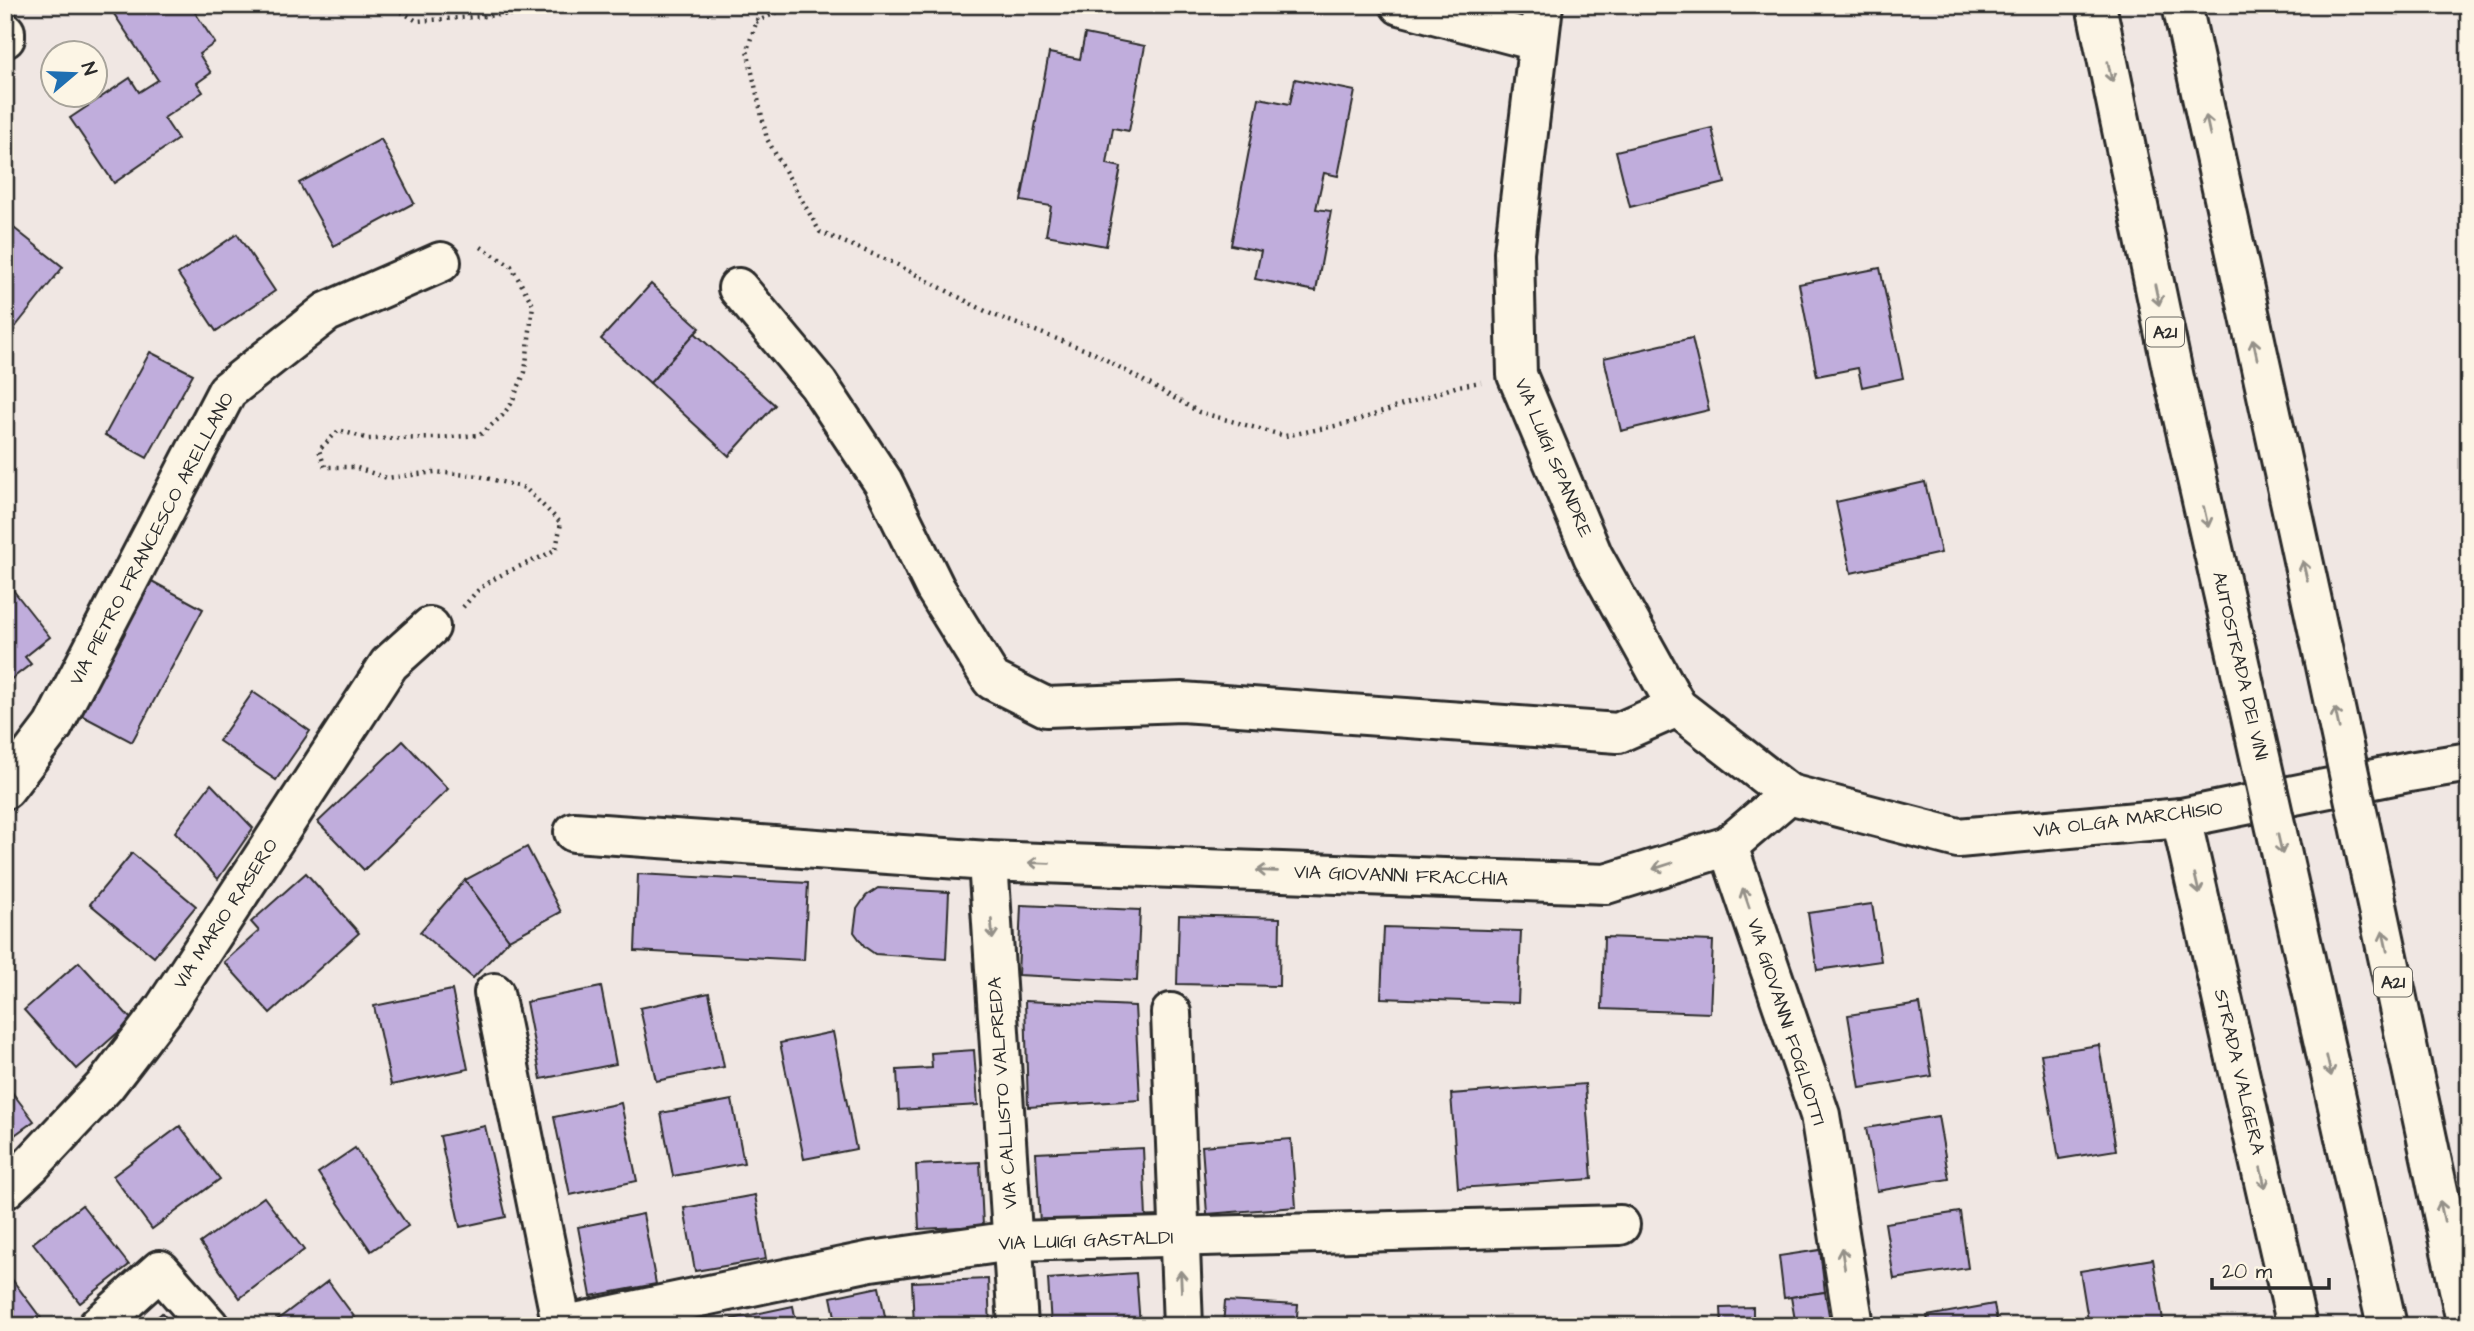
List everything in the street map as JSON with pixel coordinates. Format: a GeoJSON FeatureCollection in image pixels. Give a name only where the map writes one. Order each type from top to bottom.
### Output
{"type":"FeatureCollection","features":[{"type":"Feature","properties":{"kind":"main road"},"geometry":{"type":"LineString","coordinates":[[1400,5],[1540,23]]}},
{"type":"Feature","properties":{"kind":"main road","name":"AUTOSTRADA DEI VINI"},"geometry":{"type":"LineString","coordinates":[[2096,5],[2174,378],[2387,1326]]}},
{"type":"Feature","properties":{"kind":"main road","name":"A21"},"geometry":{"type":"LineString","coordinates":[[2182,5],[2467,1326]]}},
{"type":"Feature","properties":{"kind":"main road","name":"VIA LUIGI SPANDRE"},"geometry":{"type":"LineString","coordinates":[[1540,23],[1514,252],[1517,376],[1593,556],[1676,707],[1789,794]]}},
{"type":"Feature","properties":{"kind":"main road"},"geometry":{"type":"LineString","coordinates":[[5,32],[5,38]]}},
{"type":"Feature","properties":{"kind":"main road","name":"VIA PIETRO FRANCESCO ARELLANO"},"geometry":{"type":"LineString","coordinates":[[5,789],[53,726],[227,391],[327,312],[441,262]]}},
{"type":"Feature","properties":{"kind":"main road"},"geometry":{"type":"LineString","coordinates":[[737,288],[818,384],[883,482],[935,588],[992,680],[1046,707],[1182,702],[1618,733],[1676,707]]}},
{"type":"Feature","properties":{"kind":"main road","name":"VIA MARIO RASERO"},"geometry":{"type":"LineString","coordinates":[[5,1189],[105,1086],[164,1009],[389,664],[430,626]]}},
{"type":"Feature","properties":{"kind":"main road","name":"VIA OLGA MARCHISIO"},"geometry":{"type":"LineString","coordinates":[[1789,794],[1958,838],[2181,818],[2469,762]]}},
{"type":"Feature","properties":{"kind":"main road","name":"VIA GIOVANNI FRACCHIA"},"geometry":{"type":"LineString","coordinates":[[574,832],[988,861],[1606,884],[1728,846],[1789,794]]}},
{"type":"Feature","properties":{"kind":"main road","name":"STRADA VALGERA"},"geometry":{"type":"LineString","coordinates":[[2181,818],[2297,1326]]}},
{"type":"Feature","properties":{"kind":"main road","name":"VIA GIOVANNI FOGLIOTTI"},"geometry":{"type":"LineString","coordinates":[[1728,846],[1820,1115],[1854,1326]]}},
{"type":"Feature","properties":{"kind":"main road","name":"VIA CALLISTO VALPREDA"},"geometry":{"type":"LineString","coordinates":[[988,861],[1018,1326]]}},
{"type":"Feature","properties":{"kind":"main road"},"geometry":{"type":"LineString","coordinates":[[494,993],[561,1326]]}},
{"type":"Feature","properties":{"kind":"main road"},"geometry":{"type":"LineString","coordinates":[[1171,1013],[1183,1326]]}},
{"type":"Feature","properties":{"kind":"main road","name":"VIA LUIGI GASTALDI"},"geometry":{"type":"LineString","coordinates":[[561,1326],[872,1261],[1012,1241],[1620,1225]]}},
{"type":"Feature","properties":{"kind":"main road"},"geometry":{"type":"LineString","coordinates":[[98,1326],[160,1270],[209,1326]]}},
{"type":"Feature","properties":{"kind":"path"},"geometry":{"type":"LineString","coordinates":[[389,5],[417,21],[514,14],[524,5]]}},
{"type":"Feature","properties":{"kind":"path"},"geometry":{"type":"LineString","coordinates":[[762,5],[747,50],[767,139],[820,232],[894,263],[991,314],[1094,353],[1199,412],[1285,436],[1350,423],[1458,386],[1517,376]]}},
{"type":"Feature","properties":{"kind":"path"},"geometry":{"type":"LineString","coordinates":[[756,22],[793,5]]}},
{"type":"Feature","properties":{"kind":"path"},"geometry":{"type":"LineString","coordinates":[[430,626],[463,607],[480,588],[556,549],[561,523],[525,488],[479,476],[435,472],[387,478],[354,467],[325,467],[319,450],[339,430],[368,439],[480,435],[502,416],[511,404],[524,372],[533,305],[512,266],[481,247],[441,262]]}},
{"type":"Feature","properties":{"kind":"building"},"geometry":{"type":"Polygon","coordinates":[[[108,5],[190,5],[215,43],[199,54],[211,73],[197,83],[203,92],[164,118],[178,139],[114,183],[70,118],[85,108],[108,108],[108,93],[130,78],[139,92],[158,80],[108,5]]]}},
{"type":"Feature","properties":{"kind":"building"},"geometry":{"type":"Polygon","coordinates":[[[1085,34],[1145,46],[1129,131],[1113,128],[1107,164],[1121,167],[1106,246],[1046,235],[1051,206],[1021,201],[1049,53],[1080,59],[1085,34]]]}},
{"type":"Feature","properties":{"kind":"building"},"geometry":{"type":"Polygon","coordinates":[[[1295,79],[1355,91],[1338,176],[1324,173],[1316,209],[1331,211],[1316,291],[1255,279],[1261,251],[1231,245],[1259,98],[1290,104],[1295,79]]]}},
{"type":"Feature","properties":{"kind":"building"},"geometry":{"type":"Polygon","coordinates":[[[1712,128],[1725,183],[1630,207],[1616,151],[1712,128]]]}},
{"type":"Feature","properties":{"kind":"building"},"geometry":{"type":"Polygon","coordinates":[[[381,139],[414,203],[334,246],[299,183],[381,139]]]}},
{"type":"Feature","properties":{"kind":"building"},"geometry":{"type":"Polygon","coordinates":[[[5,221],[63,267],[5,340],[5,221]]]}},
{"type":"Feature","properties":{"kind":"building"},"geometry":{"type":"Polygon","coordinates":[[[237,234],[275,291],[216,331],[178,274],[237,234]]]}},
{"type":"Feature","properties":{"kind":"building"},"geometry":{"type":"Polygon","coordinates":[[[1880,268],[1903,378],[1862,387],[1858,368],[1817,376],[1799,284],[1880,268]]]}},
{"type":"Feature","properties":{"kind":"building"},"geometry":{"type":"Polygon","coordinates":[[[651,284],[700,328],[650,383],[601,339],[651,284]]]}},
{"type":"Feature","properties":{"kind":"building"},"geometry":{"type":"Polygon","coordinates":[[[695,333],[775,405],[729,456],[650,383],[695,333]]]}},
{"type":"Feature","properties":{"kind":"building"},"geometry":{"type":"Polygon","coordinates":[[[1692,338],[1709,410],[1621,431],[1604,358],[1692,338]]]}},
{"type":"Feature","properties":{"kind":"building"},"geometry":{"type":"Polygon","coordinates":[[[150,352],[193,374],[147,458],[105,435],[150,352]]]}},
{"type":"Feature","properties":{"kind":"building"},"geometry":{"type":"Polygon","coordinates":[[[1925,482],[1941,553],[1851,573],[1836,502],[1925,482]]]}},
{"type":"Feature","properties":{"kind":"building"},"geometry":{"type":"Polygon","coordinates":[[[148,579],[203,609],[132,742],[77,713],[148,579]]]}},
{"type":"Feature","properties":{"kind":"building"},"geometry":{"type":"Polygon","coordinates":[[[13,590],[50,637],[25,657],[31,664],[10,680],[5,674],[5,596],[13,590]]]}},
{"type":"Feature","properties":{"kind":"building"},"geometry":{"type":"Polygon","coordinates":[[[253,692],[310,731],[276,780],[219,741],[253,692]]]}},
{"type":"Feature","properties":{"kind":"building"},"geometry":{"type":"Polygon","coordinates":[[[403,741],[448,789],[364,870],[318,822],[403,741]]]}},
{"type":"Feature","properties":{"kind":"building"},"geometry":{"type":"Polygon","coordinates":[[[211,784],[253,828],[218,879],[175,832],[211,784]]]}},
{"type":"Feature","properties":{"kind":"building"},"geometry":{"type":"Polygon","coordinates":[[[527,847],[561,912],[509,940],[465,880],[527,847]]]}},
{"type":"Feature","properties":{"kind":"building"},"geometry":{"type":"Polygon","coordinates":[[[132,853],[196,906],[154,957],[90,904],[132,853]]]}},
{"type":"Feature","properties":{"kind":"building"},"geometry":{"type":"Polygon","coordinates":[[[306,873],[359,933],[270,1013],[224,962],[259,931],[251,922],[306,873]]]}},
{"type":"Feature","properties":{"kind":"building"},"geometry":{"type":"Polygon","coordinates":[[[638,874],[808,883],[804,960],[635,951],[638,874]]]}},
{"type":"Feature","properties":{"kind":"building"},"geometry":{"type":"Polygon","coordinates":[[[465,880],[509,940],[473,978],[420,932],[465,880]]]}},
{"type":"Feature","properties":{"kind":"building"},"geometry":{"type":"Polygon","coordinates":[[[878,888],[949,892],[946,959],[875,954],[865,947],[854,932],[857,909],[866,896],[878,888]]]}},
{"type":"Feature","properties":{"kind":"building"},"geometry":{"type":"Polygon","coordinates":[[[1872,904],[1881,961],[1817,970],[1808,913],[1872,904]]]}},
{"type":"Feature","properties":{"kind":"building"},"geometry":{"type":"Polygon","coordinates":[[[1021,905],[1140,910],[1137,981],[1018,975],[1021,905]]]}},
{"type":"Feature","properties":{"kind":"building"},"geometry":{"type":"Polygon","coordinates":[[[1179,915],[1280,918],[1279,986],[1177,984],[1179,915]]]}},
{"type":"Feature","properties":{"kind":"building"},"geometry":{"type":"Polygon","coordinates":[[[1384,927],[1521,931],[1518,1003],[1381,998],[1384,927]]]}},
{"type":"Feature","properties":{"kind":"building"},"geometry":{"type":"Polygon","coordinates":[[[1604,937],[1713,941],[1710,1013],[1602,1009],[1604,937]]]}},
{"type":"Feature","properties":{"kind":"building"},"geometry":{"type":"Polygon","coordinates":[[[79,962],[132,1020],[77,1069],[24,1010],[79,962]]]}},
{"type":"Feature","properties":{"kind":"building"},"geometry":{"type":"Polygon","coordinates":[[[601,987],[616,1064],[541,1079],[526,1002],[601,987]]]}},
{"type":"Feature","properties":{"kind":"building"},"geometry":{"type":"Polygon","coordinates":[[[452,990],[468,1069],[391,1085],[374,1006],[452,990]]]}},
{"type":"Feature","properties":{"kind":"building"},"geometry":{"type":"Polygon","coordinates":[[[709,993],[724,1067],[656,1081],[640,1008],[709,993]]]}},
{"type":"Feature","properties":{"kind":"building"},"geometry":{"type":"Polygon","coordinates":[[[1025,1001],[1135,1006],[1140,1100],[1028,1107],[1025,1001]]]}},
{"type":"Feature","properties":{"kind":"building"},"geometry":{"type":"Polygon","coordinates":[[[1920,1004],[1932,1076],[1860,1088],[1848,1015],[1920,1004]]]}},
{"type":"Feature","properties":{"kind":"building"},"geometry":{"type":"Polygon","coordinates":[[[833,1032],[856,1149],[804,1159],[780,1043],[833,1032]]]}},
{"type":"Feature","properties":{"kind":"building"},"geometry":{"type":"Polygon","coordinates":[[[2099,1045],[2116,1150],[2059,1159],[2041,1054],[2099,1045]]]}},
{"type":"Feature","properties":{"kind":"building"},"geometry":{"type":"Polygon","coordinates":[[[974,1050],[978,1105],[899,1110],[897,1070],[932,1068],[931,1053],[974,1050]]]}},
{"type":"Feature","properties":{"kind":"building"},"geometry":{"type":"Polygon","coordinates":[[[5,1083],[34,1121],[5,1142],[5,1083]]]}},
{"type":"Feature","properties":{"kind":"building"},"geometry":{"type":"Polygon","coordinates":[[[1585,1084],[1592,1179],[1458,1188],[1451,1094],[1585,1084]]]}},
{"type":"Feature","properties":{"kind":"building"},"geometry":{"type":"Polygon","coordinates":[[[732,1100],[744,1163],[673,1176],[661,1113],[732,1100]]]}},
{"type":"Feature","properties":{"kind":"building"},"geometry":{"type":"Polygon","coordinates":[[[621,1103],[637,1181],[570,1195],[554,1117],[621,1103]]]}},
{"type":"Feature","properties":{"kind":"building"},"geometry":{"type":"Polygon","coordinates":[[[1938,1116],[1949,1179],[1877,1191],[1866,1128],[1938,1116]]]}},
{"type":"Feature","properties":{"kind":"building"},"geometry":{"type":"Polygon","coordinates":[[[180,1126],[220,1179],[152,1229],[113,1176],[180,1126]]]}},
{"type":"Feature","properties":{"kind":"building"},"geometry":{"type":"Polygon","coordinates":[[[485,1126],[506,1217],[460,1227],[440,1136],[485,1126]]]}},
{"type":"Feature","properties":{"kind":"building"},"geometry":{"type":"Polygon","coordinates":[[[1291,1139],[1296,1207],[1207,1214],[1202,1146],[1291,1139]]]}},
{"type":"Feature","properties":{"kind":"building"},"geometry":{"type":"Polygon","coordinates":[[[355,1148],[408,1226],[371,1251],[318,1173],[355,1148]]]}},
{"type":"Feature","properties":{"kind":"building"},"geometry":{"type":"Polygon","coordinates":[[[1143,1148],[1146,1218],[1040,1224],[1036,1153],[1143,1148]]]}},
{"type":"Feature","properties":{"kind":"building"},"geometry":{"type":"Polygon","coordinates":[[[980,1162],[983,1226],[919,1229],[916,1165],[980,1162]]]}},
{"type":"Feature","properties":{"kind":"building"},"geometry":{"type":"Polygon","coordinates":[[[755,1195],[766,1259],[695,1271],[684,1208],[755,1195]]]}},
{"type":"Feature","properties":{"kind":"building"},"geometry":{"type":"Polygon","coordinates":[[[264,1197],[304,1250],[240,1298],[200,1243],[264,1197]]]}},
{"type":"Feature","properties":{"kind":"building"},"geometry":{"type":"Polygon","coordinates":[[[82,1205],[129,1265],[80,1303],[33,1243],[82,1205]]]}},
{"type":"Feature","properties":{"kind":"building"},"geometry":{"type":"Polygon","coordinates":[[[1960,1212],[1968,1268],[1894,1279],[1885,1223],[1960,1212]]]}},
{"type":"Feature","properties":{"kind":"building"},"geometry":{"type":"Polygon","coordinates":[[[643,1214],[656,1284],[591,1296],[578,1227],[643,1214]]]}},
{"type":"Feature","properties":{"kind":"building"},"geometry":{"type":"Polygon","coordinates":[[[1820,1250],[1825,1292],[1784,1298],[1779,1256],[1820,1250]]]}},
{"type":"Feature","properties":{"kind":"building"},"geometry":{"type":"Polygon","coordinates":[[[2153,1259],[2164,1326],[2089,1326],[2080,1271],[2153,1259]]]}},
{"type":"Feature","properties":{"kind":"building"},"geometry":{"type":"Polygon","coordinates":[[[5,1270],[46,1325],[45,1326],[5,1326],[5,1270]]]}},
{"type":"Feature","properties":{"kind":"building"},"geometry":{"type":"Polygon","coordinates":[[[1136,1273],[1140,1325],[1051,1326],[1048,1279],[1136,1273]]]}},
{"type":"Feature","properties":{"kind":"building"},"geometry":{"type":"Polygon","coordinates":[[[988,1279],[990,1326],[914,1326],[912,1282],[988,1279]]]}},
{"type":"Feature","properties":{"kind":"building"},"geometry":{"type":"Polygon","coordinates":[[[328,1281],[361,1326],[269,1326],[328,1281]]]}},
{"type":"Feature","properties":{"kind":"building"},"geometry":{"type":"Polygon","coordinates":[[[879,1287],[887,1326],[837,1326],[831,1297],[879,1287]]]}},
{"type":"Feature","properties":{"kind":"building"},"geometry":{"type":"Polygon","coordinates":[[[1825,1292],[1831,1326],[1796,1326],[1791,1297],[1825,1292]]]}},
{"type":"Feature","properties":{"kind":"building"},"geometry":{"type":"Polygon","coordinates":[[[1225,1301],[1298,1305],[1296,1326],[1223,1326],[1225,1301]]]}},
{"type":"Feature","properties":{"kind":"building"},"geometry":{"type":"Polygon","coordinates":[[[1994,1304],[1998,1326],[1929,1326],[1927,1316],[1994,1304]]]}},
{"type":"Feature","properties":{"kind":"building"},"geometry":{"type":"Polygon","coordinates":[[[793,1306],[797,1326],[734,1326],[732,1319],[793,1306]]]}},
{"type":"Feature","properties":{"kind":"building"},"geometry":{"type":"Polygon","coordinates":[[[1753,1307],[1753,1326],[1722,1326],[1721,1308],[1753,1307]]]}},
{"type":"Feature","properties":{"kind":"building"},"geometry":{"type":"Polygon","coordinates":[[[162,1313],[173,1326],[147,1326],[162,1313]]]}}]}
